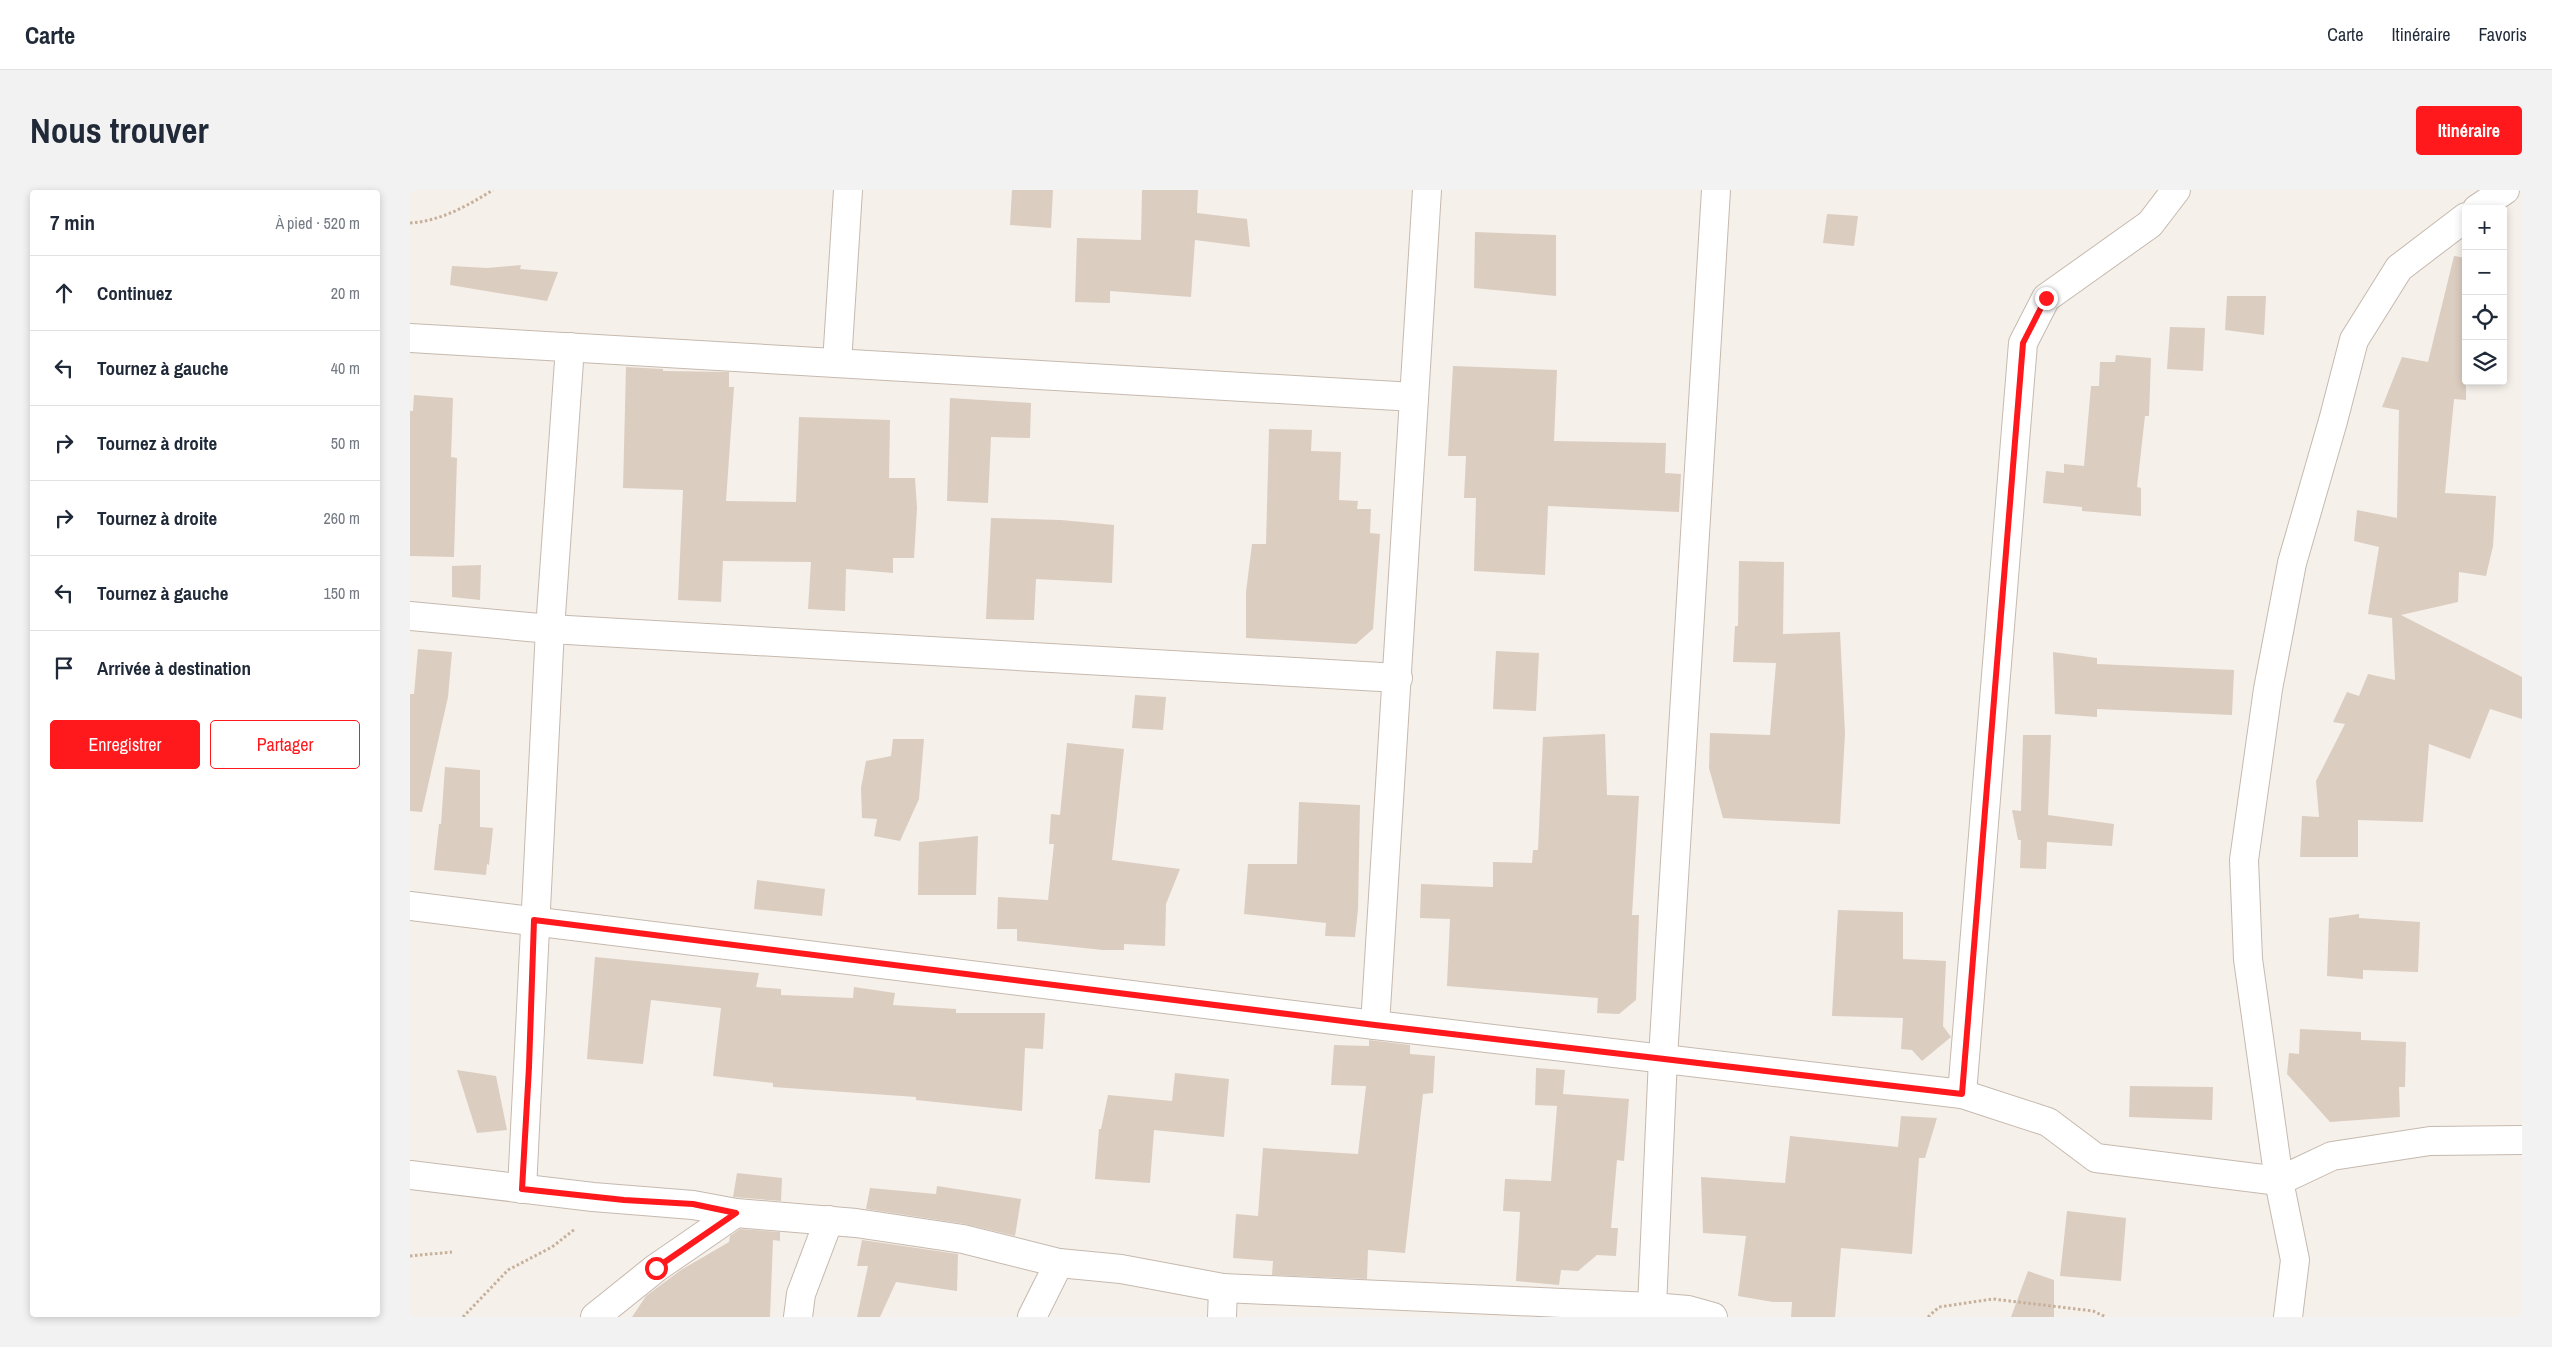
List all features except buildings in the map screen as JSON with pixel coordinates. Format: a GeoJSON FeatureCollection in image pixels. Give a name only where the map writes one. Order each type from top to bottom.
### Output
{"type":"FeatureCollection","features":[{"type":"Feature","properties":{"kind":"street"},"geometry":{"type":"LineString","coordinates":[[838,363],[848,190]]}},
{"type":"Feature","properties":{"kind":"street"},"geometry":{"type":"LineString","coordinates":[[1375,1025],[1427,190]]}},
{"type":"Feature","properties":{"kind":"street"},"geometry":{"type":"LineString","coordinates":[[1652,1307],[1663,1058],[1716,190]]}},
{"type":"Feature","properties":{"kind":"street"},"geometry":{"type":"LineString","coordinates":[[1962,1094],[2023,343],[2046,298],[2150,224],[2176,190]]}},
{"type":"Feature","properties":{"kind":"street"},"geometry":{"type":"LineString","coordinates":[[2483,205],[2505,190]]}},
{"type":"Feature","properties":{"kind":"street"},"geometry":{"type":"LineString","coordinates":[[2288,1317],[2295,1260],[2279,1181],[2248,959],[2244,860],[2268,689],[2292,563],[2354,340],[2400,268],[2462,221]]}},
{"type":"Feature","properties":{"kind":"street"},"geometry":{"type":"LineString","coordinates":[[410,338],[1414,397]]}},
{"type":"Feature","properties":{"kind":"street"},"geometry":{"type":"LineString","coordinates":[[522,1189],[550,629],[570,347]]}},
{"type":"Feature","properties":{"kind":"street"},"geometry":{"type":"LineString","coordinates":[[410,616],[550,629],[1398,678]]}},
{"type":"Feature","properties":{"kind":"street"},"geometry":{"type":"LineString","coordinates":[[410,906],[1375,1025],[1962,1094],[2048,1122],[2096,1158],[2279,1181],[2332,1156],[2430,1141],[2522,1140]]}},
{"type":"Feature","properties":{"kind":"street"},"geometry":{"type":"LineString","coordinates":[[410,1175],[613,1199],[693,1204],[736,1213],[829,1220],[963,1239],[1059,1263],[1121,1269],[1222,1288],[1652,1307],[1688,1310],[1714,1317]]}},
{"type":"Feature","properties":{"kind":"street"},"geometry":{"type":"LineString","coordinates":[[595,1317],[656,1268],[736,1213]]}},
{"type":"Feature","properties":{"kind":"street"},"geometry":{"type":"LineString","coordinates":[[798,1317],[801,1294],[829,1220]]}},
{"type":"Feature","properties":{"kind":"street"},"geometry":{"type":"LineString","coordinates":[[1032,1317],[1059,1263]]}},
{"type":"Feature","properties":{"kind":"street"},"geometry":{"type":"LineString","coordinates":[[1222,1288],[1222,1317]]}},
{"type":"Feature","properties":{"kind":"path"},"geometry":{"type":"LineString","coordinates":[[410,223],[429,221],[470,204],[493,190]]}},
{"type":"Feature","properties":{"kind":"path"},"geometry":{"type":"LineString","coordinates":[[463,1317],[508,1270],[552,1246],[613,1199]]}},
{"type":"Feature","properties":{"kind":"path"},"geometry":{"type":"LineString","coordinates":[[410,1256],[452,1252]]}},
{"type":"Feature","properties":{"kind":"path"},"geometry":{"type":"LineString","coordinates":[[1928,1317],[1939,1307],[1994,1299],[2092,1311],[2106,1317]]}},
{"type":"Feature","properties":{"kind":"route"},"geometry":{"type":"LineString","coordinates":[[656,1268],[736,1213],[693,1204],[624,1200],[522,1189],[529,1067],[534,920],[1375,1025],[1962,1094],[2023,343],[2046,298]]}}]}
